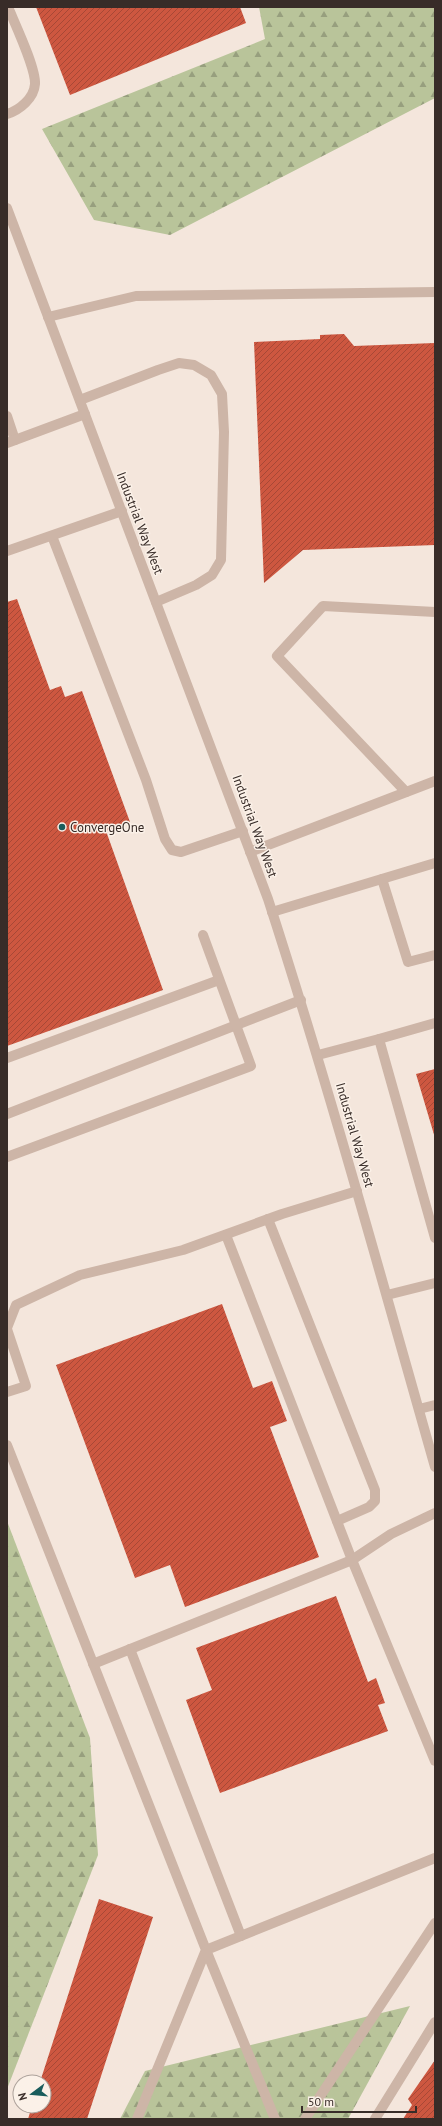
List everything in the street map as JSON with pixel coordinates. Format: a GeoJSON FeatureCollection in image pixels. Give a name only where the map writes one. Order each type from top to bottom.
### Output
{"type":"FeatureCollection","features":[{"type":"Feature","properties":{"kind":"street"},"geometry":{"type":"LineString","coordinates":[[7,114],[17,111],[32,94],[35,83],[33,71],[8,7]]}},
{"type":"Feature","properties":{"kind":"street","name":"Industrial Way West"},"geometry":{"type":"LineString","coordinates":[[7,208],[10,225],[80,400],[243,831],[272,912],[318,1055],[435,1467]]}},
{"type":"Feature","properties":{"kind":"street"},"geometry":{"type":"LineString","coordinates":[[48,317],[136,296],[435,292]]}},
{"type":"Feature","properties":{"kind":"street"},"geometry":{"type":"LineString","coordinates":[[80,400],[179,363],[194,365],[211,375],[222,394],[224,432],[221,560],[212,575],[196,585],[156,602]]}},
{"type":"Feature","properties":{"kind":"street"},"geometry":{"type":"LineString","coordinates":[[7,416],[11,442],[85,414]]}},
{"type":"Feature","properties":{"kind":"street"},"geometry":{"type":"LineString","coordinates":[[7,552],[122,511]]}},
{"type":"Feature","properties":{"kind":"street"},"geometry":{"type":"LineString","coordinates":[[52,536],[146,780],[166,839],[172,850],[180,852],[243,831]]}},
{"type":"Feature","properties":{"kind":"street"},"geometry":{"type":"LineString","coordinates":[[406,792],[277,656],[323,606],[435,612]]}},
{"type":"Feature","properties":{"kind":"street"},"geometry":{"type":"LineString","coordinates":[[250,852],[435,781]]}},
{"type":"Feature","properties":{"kind":"street"},"geometry":{"type":"LineString","coordinates":[[272,912],[435,863]]}},
{"type":"Feature","properties":{"kind":"street"},"geometry":{"type":"LineString","coordinates":[[382,879],[408,962],[435,955]]}},
{"type":"Feature","properties":{"kind":"street"},"geometry":{"type":"LineString","coordinates":[[7,1157],[251,1066],[202,935]]}},
{"type":"Feature","properties":{"kind":"street"},"geometry":{"type":"LineString","coordinates":[[7,1058],[219,980]]}},
{"type":"Feature","properties":{"kind":"street"},"geometry":{"type":"LineString","coordinates":[[7,1114],[301,1000]]}},
{"type":"Feature","properties":{"kind":"street"},"geometry":{"type":"LineString","coordinates":[[318,1055],[435,1023]]}},
{"type":"Feature","properties":{"kind":"street"},"geometry":{"type":"LineString","coordinates":[[379,1039],[435,1238]]}},
{"type":"Feature","properties":{"kind":"street"},"geometry":{"type":"LineString","coordinates":[[7,1392],[26,1386],[7,1329],[16,1305],[80,1275],[183,1250],[226,1234],[357,1191]]}},
{"type":"Feature","properties":{"kind":"street"},"geometry":{"type":"LineString","coordinates":[[268,1220],[375,1490],[375,1501],[369,1506],[337,1521]]}},
{"type":"Feature","properties":{"kind":"street"},"geometry":{"type":"LineString","coordinates":[[226,1234],[352,1560],[435,1762]]}},
{"type":"Feature","properties":{"kind":"street"},"geometry":{"type":"LineString","coordinates":[[387,1295],[435,1282]]}},
{"type":"Feature","properties":{"kind":"street"},"geometry":{"type":"LineString","coordinates":[[419,1409],[435,1405]]}},
{"type":"Feature","properties":{"kind":"street"},"geometry":{"type":"LineString","coordinates":[[7,1445],[206,1950],[275,2119]]}},
{"type":"Feature","properties":{"kind":"street"},"geometry":{"type":"LineString","coordinates":[[93,1664],[352,1560],[391,1534],[435,1513]]}},
{"type":"Feature","properties":{"kind":"street"},"geometry":{"type":"LineString","coordinates":[[130,1649],[241,1936]]}},
{"type":"Feature","properties":{"kind":"street"},"geometry":{"type":"LineString","coordinates":[[137,2119],[206,1950],[435,1858]]}},
{"type":"Feature","properties":{"kind":"street"},"geometry":{"type":"LineString","coordinates":[[305,2119],[435,1922]]}},
{"type":"Feature","properties":{"kind":"street"},"geometry":{"type":"LineString","coordinates":[[375,2119],[435,2022]]}},
{"type":"Feature","properties":{"kind":"green space"},"geometry":{"type":"Polygon","coordinates":[[[259,7],[435,7],[435,98],[170,235],[94,220],[42,129],[265,39],[259,7]]]}},
{"type":"Feature","properties":{"kind":"green space"},"geometry":{"type":"Polygon","coordinates":[[[7,1521],[90,1738],[98,1855],[7,2089],[7,1521]]]}},
{"type":"Feature","properties":{"kind":"green space"},"geometry":{"type":"Polygon","coordinates":[[[410,2006],[348,2119],[120,2119],[145,2071],[410,2006]]]}},
{"type":"Feature","properties":{"kind":"building"},"geometry":{"type":"Polygon","coordinates":[[[36,7],[240,7],[246,23],[70,95],[36,7]]]}},
{"type":"Feature","properties":{"kind":"building"},"geometry":{"type":"Polygon","coordinates":[[[344,334],[354,346],[435,343],[435,545],[303,550],[264,583],[254,342],[320,339],[320,335],[344,334]]]}},
{"type":"Feature","properties":{"kind":"building","name":"ConvergeOne"},"geometry":{"type":"Polygon","coordinates":[[[17,599],[50,690],[61,686],[65,697],[82,691],[130,822],[106,831],[163,990],[7,1046],[7,602],[17,599]]]}},
{"type":"Feature","properties":{"kind":"building"},"geometry":{"type":"Polygon","coordinates":[[[435,1069],[435,1138],[416,1074],[435,1069]]]}},
{"type":"Feature","properties":{"kind":"building"},"geometry":{"type":"Polygon","coordinates":[[[222,1304],[253,1388],[272,1381],[287,1421],[270,1427],[319,1557],[185,1607],[170,1565],[135,1578],[56,1365],[222,1304]]]}},
{"type":"Feature","properties":{"kind":"building"},"geometry":{"type":"Polygon","coordinates":[[[336,1596],[368,1682],[376,1678],[385,1703],[378,1705],[388,1731],[220,1793],[186,1700],[212,1690],[196,1648],[336,1596]]]}},
{"type":"Feature","properties":{"kind":"building"},"geometry":{"type":"Polygon","coordinates":[[[99,1899],[153,1917],[87,2119],[28,2119],[30,2114],[52,2114],[52,2074],[43,2074],[99,1899]]]}},
{"type":"Feature","properties":{"kind":"building"},"geometry":{"type":"Polygon","coordinates":[[[435,2060],[435,2119],[403,2119],[412,2105],[408,2099],[435,2060]]]}},
{"type":"Feature","properties":{"kind":"place","name":"ConvergeOne"},"geometry":{"type":"Point","coordinates":[62,827]}}]}
